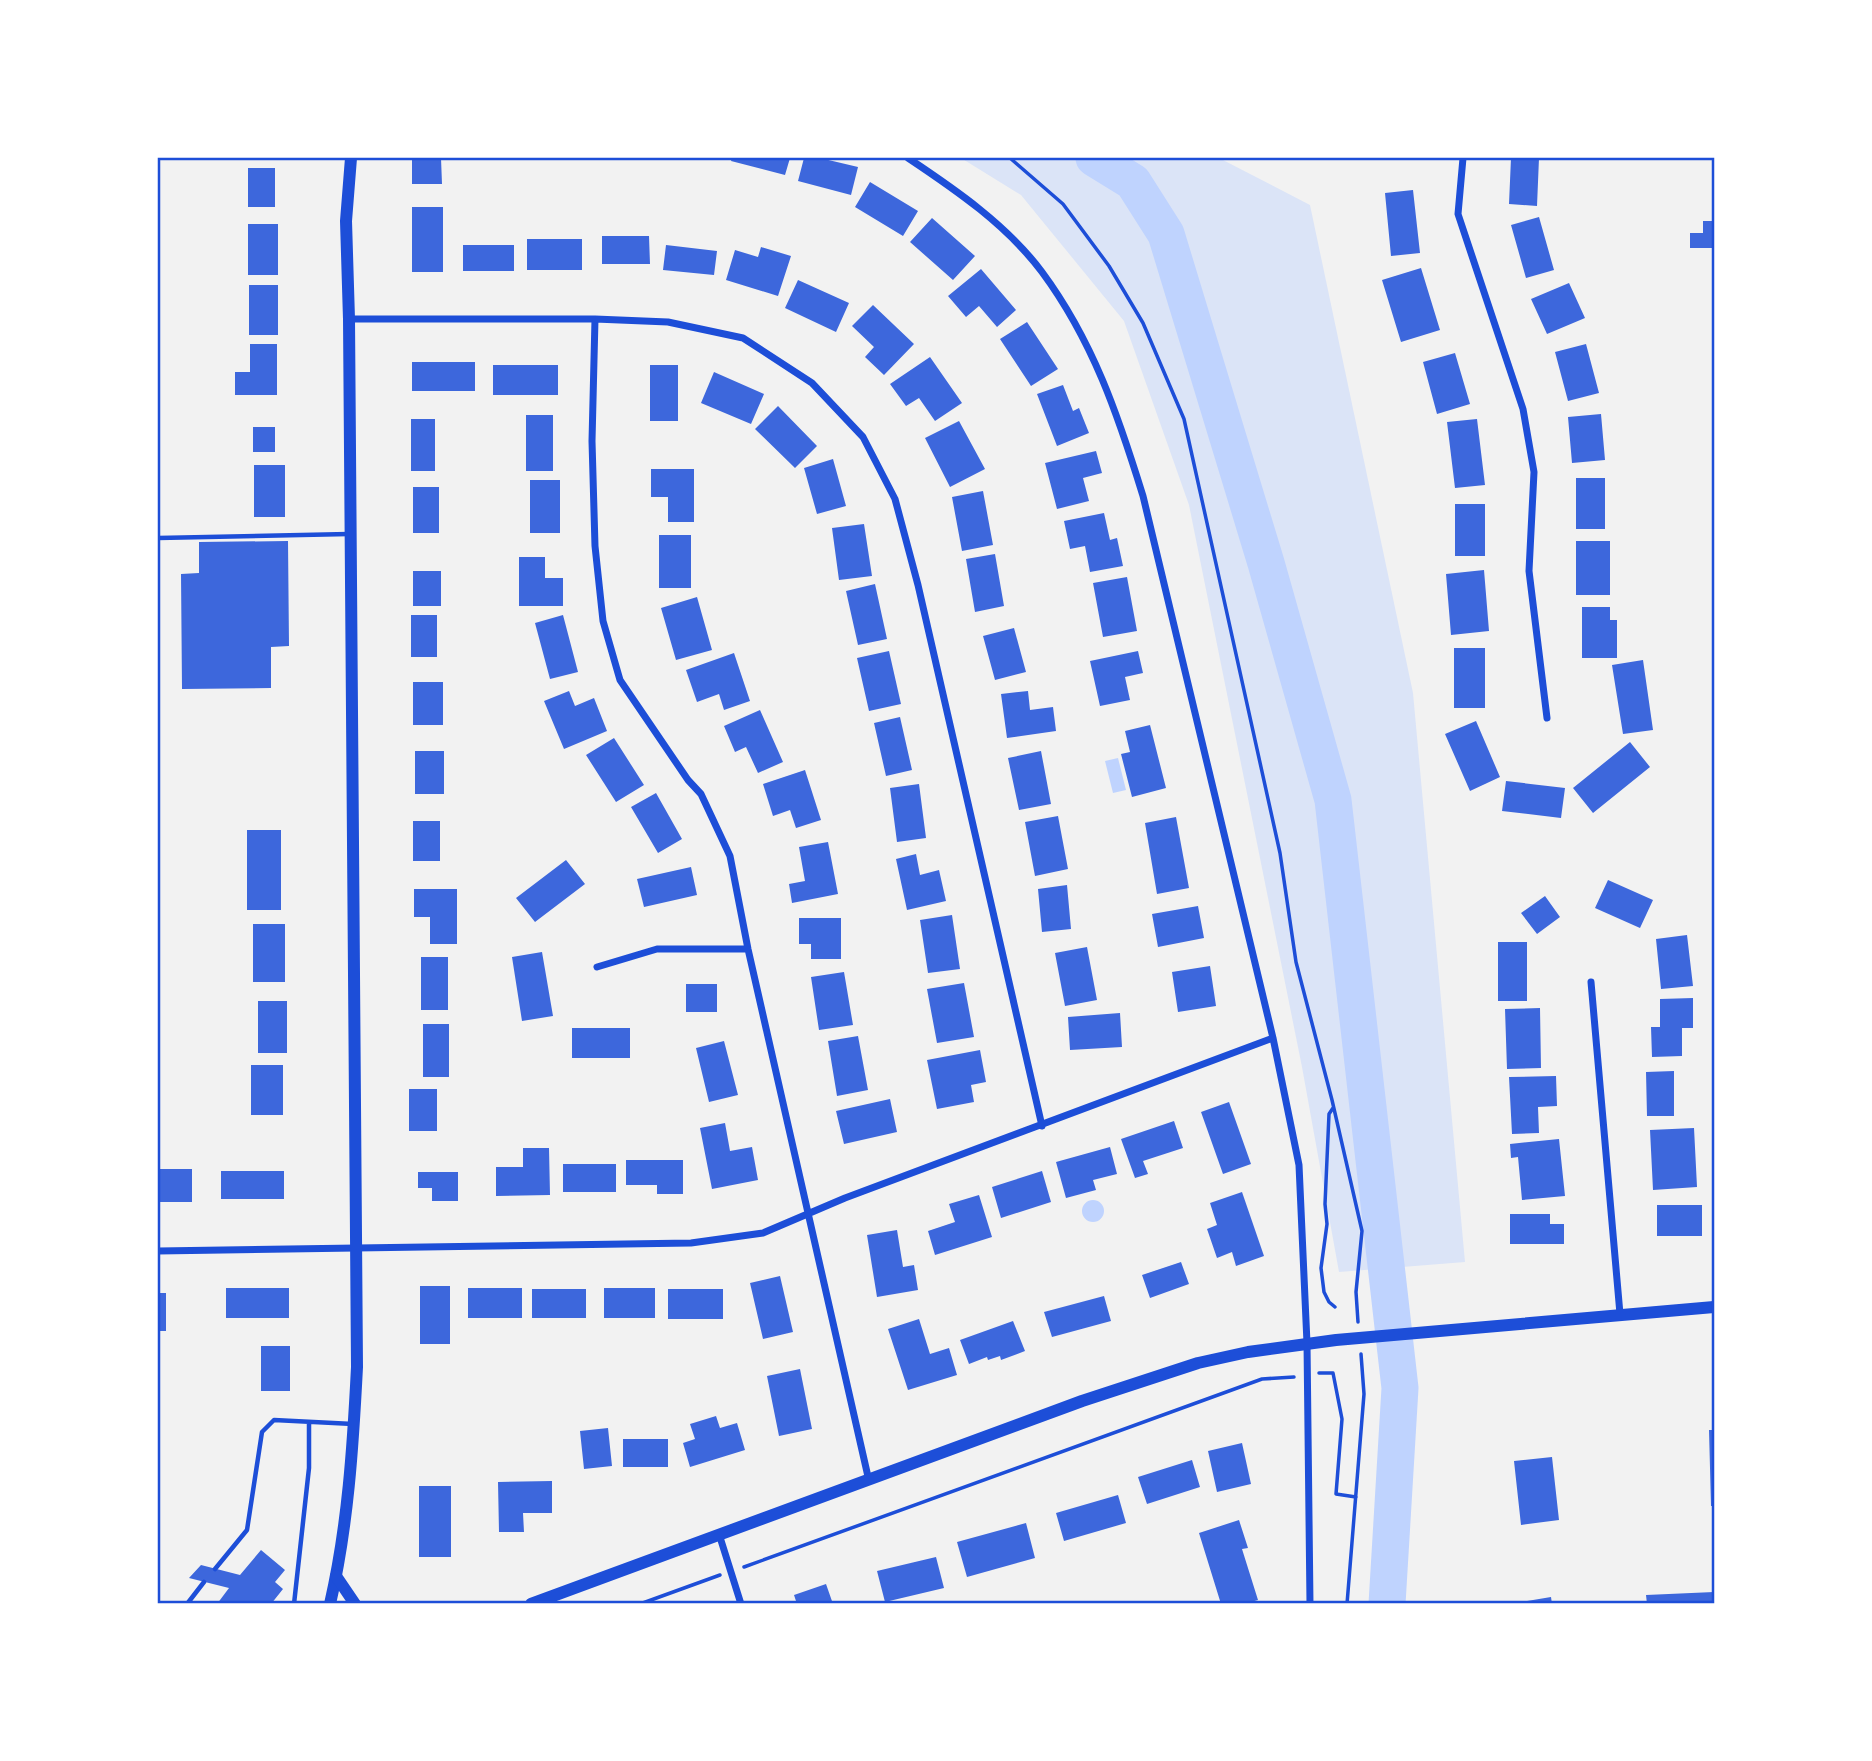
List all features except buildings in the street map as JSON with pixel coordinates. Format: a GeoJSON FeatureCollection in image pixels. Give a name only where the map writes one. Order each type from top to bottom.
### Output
{"type":"FeatureCollection","features":[{"type":"Feature","properties":{"kind":"street"},"geometry":{"type":"LineString","coordinates":[[330,1604],[336,1576],[354,1424],[357,1367],[346,221],[351,158]]}},
{"type":"Feature","properties":{"kind":"street"},"geometry":{"type":"LineString","coordinates":[[908,158],[957,191],[1007,233],[1042,272],[1093,355],[1121,425],[1143,496],[1273,1038],[1298,1165],[1307,1343],[1310,1604]]}},
{"type":"Feature","properties":{"kind":"street"},"geometry":{"type":"LineString","coordinates":[[1463,158],[1458,214],[1523,409],[1534,472],[1529,571],[1547,718]]}},
{"type":"Feature","properties":{"kind":"street"},"geometry":{"type":"LineString","coordinates":[[349,319],[595,319],[668,322],[743,338],[812,383],[863,437],[895,499],[918,585],[1042,1126]]}},
{"type":"Feature","properties":{"kind":"street"},"geometry":{"type":"LineString","coordinates":[[595,319],[592,441],[595,546],[603,621],[621,680],[688,780],[701,794],[730,856],[748,949],[869,1481]]}},
{"type":"Feature","properties":{"kind":"street"},"geometry":{"type":"LineString","coordinates":[[597,967],[657,949],[748,949]]}},
{"type":"Feature","properties":{"kind":"street"},"geometry":{"type":"LineString","coordinates":[[1591,982],[1620,1314]]}},
{"type":"Feature","properties":{"kind":"street"},"geometry":{"type":"LineString","coordinates":[[158,1251],[691,1243],[763,1233],[1273,1038]]}},
{"type":"Feature","properties":{"kind":"street"},"geometry":{"type":"LineString","coordinates":[[531,1604],[1082,1401],[1198,1363],[1307,1343],[1714,1307]]}},
{"type":"Feature","properties":{"kind":"street"},"geometry":{"type":"LineString","coordinates":[[719,1534],[741,1604]]}},
{"type":"Feature","properties":{"kind":"street"},"geometry":{"type":"LineString","coordinates":[[336,1576],[355,1604]]}},
{"type":"Feature","properties":{"kind":"lane"},"geometry":{"type":"LineString","coordinates":[[158,538],[351,534]]}},
{"type":"Feature","properties":{"kind":"lane"},"geometry":{"type":"LineString","coordinates":[[215,1569],[247,1530],[262,1432],[274,1420],[354,1424]]}},
{"type":"Feature","properties":{"kind":"lane"},"geometry":{"type":"LineString","coordinates":[[294,1604],[309,1468],[309,1422]]}},
{"type":"Feature","properties":{"kind":"lane"},"geometry":{"type":"LineString","coordinates":[[187,1604],[204,1582]]}},
{"type":"Feature","properties":{"kind":"path"},"geometry":{"type":"LineString","coordinates":[[1010,158],[1063,204],[1109,266],[1143,323],[1184,419],[1280,853],[1296,962],[1334,1106],[1362,1231],[1356,1292],[1359,1327]]}},
{"type":"Feature","properties":{"kind":"path"},"geometry":{"type":"LineString","coordinates":[[1334,1106],[1329,1114],[1325,1204],[1327,1224],[1321,1268],[1322,1293],[1335,1307]]}},
{"type":"Feature","properties":{"kind":"path"},"geometry":{"type":"LineString","coordinates":[[1347,1604],[1364,1394],[1361,1350]]}},
{"type":"Feature","properties":{"kind":"path"},"geometry":{"type":"LineString","coordinates":[[1327,1372],[1333,1373],[1342,1419],[1336,1494],[1356,1497]]}},
{"type":"Feature","properties":{"kind":"path"},"geometry":{"type":"LineString","coordinates":[[746,1566],[1262,1379],[1295,1377]]}},
{"type":"Feature","properties":{"kind":"path"},"geometry":{"type":"LineString","coordinates":[[640,1604],[709,1579]]}},
{"type":"Feature","properties":{"kind":"shaded area"},"geometry":{"type":"Polygon","coordinates":[[[961,158],[1219,158],[1310,205],[1413,693],[1465,1262],[1339,1272],[1302,1067],[1189,505],[1124,321],[1021,195],[961,158]]]}},
{"type":"Feature","properties":{"kind":"water"},"geometry":{"type":"Polygon","coordinates":[[[1118,758],[1126,790],[1113,793],[1105,761],[1118,758]]]}},
{"type":"Feature","properties":{"kind":"water"},"geometry":{"type":"Polygon","coordinates":[[[1093,1200],[1101,1203],[1104,1211],[1101,1219],[1093,1222],[1085,1219],[1082,1211],[1085,1203],[1093,1200]]]}},
{"type":"Feature","properties":{"kind":"waterway"},"geometry":{"type":"LineString","coordinates":[[1094,158],[1133,182],[1166,234],[1266,563],[1333,800],[1400,1388],[1387,1604]]}}]}
